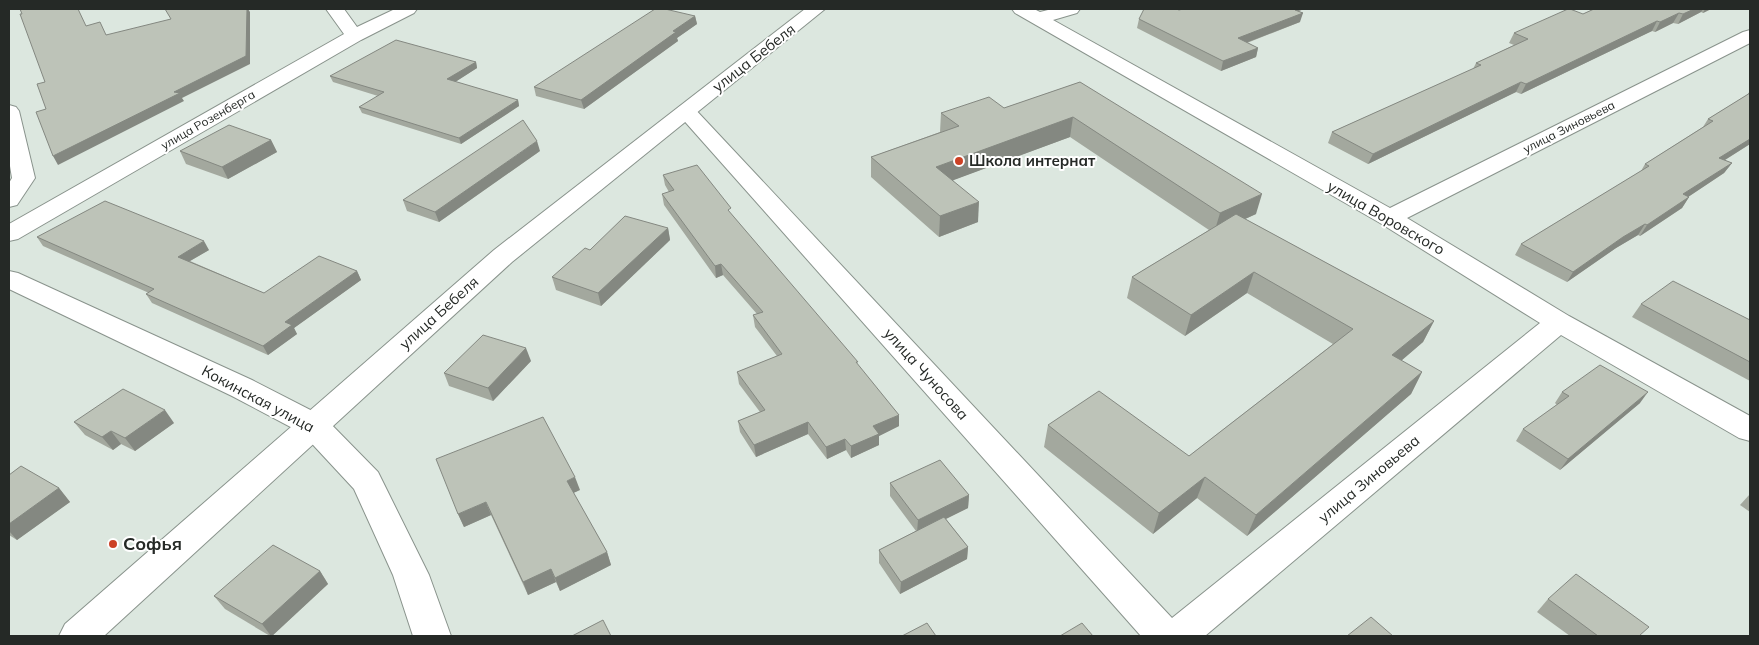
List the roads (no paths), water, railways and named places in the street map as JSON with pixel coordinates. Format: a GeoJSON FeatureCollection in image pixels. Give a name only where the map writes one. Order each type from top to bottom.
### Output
{"type":"FeatureCollection","features":[{"type":"Feature","properties":{"kind":"street"},"geometry":{"type":"LineString","coordinates":[[336,9],[354,36]]}},
{"type":"Feature","properties":{"kind":"street","name":"улица Розенберга"},"geometry":{"type":"LineString","coordinates":[[9,234],[354,36],[408,9]]}},
{"type":"Feature","properties":{"kind":"street","name":"улица Бебеля"},"geometry":{"type":"LineString","coordinates":[[78,636],[503,256],[815,9]]}},
{"type":"Feature","properties":{"kind":"street"},"geometry":{"type":"LineString","coordinates":[[1030,13],[1071,9]]}},
{"type":"Feature","properties":{"kind":"street","name":"улица Воровского"},"geometry":{"type":"LineString","coordinates":[[1030,13],[1388,218],[1559,322],[1750,430]]}},
{"type":"Feature","properties":{"kind":"street","name":"улица Зиновьева"},"geometry":{"type":"LineString","coordinates":[[1388,218],[1750,36]]}},
{"type":"Feature","properties":{"kind":"street"},"geometry":{"type":"LineString","coordinates":[[9,111],[24,178],[9,200]]}},
{"type":"Feature","properties":{"kind":"street","name":"улица Чуносова"},"geometry":{"type":"LineString","coordinates":[[686,112],[1166,636]]}},
{"type":"Feature","properties":{"kind":"street","name":"Кокинская улица"},"geometry":{"type":"LineString","coordinates":[[9,279],[242,388],[313,425],[367,480],[411,575],[432,636]]}},
{"type":"Feature","properties":{"kind":"street","name":"улица Зиновьева"},"geometry":{"type":"LineString","coordinates":[[1178,636],[1559,322]]}},
{"type":"Feature","properties":{"kind":"place","name":"Школа интернат"},"geometry":{"type":"Point","coordinates":[959,161]}},
{"type":"Feature","properties":{"kind":"place","name":"Софья"},"geometry":{"type":"Point","coordinates":[113,544]}}]}
